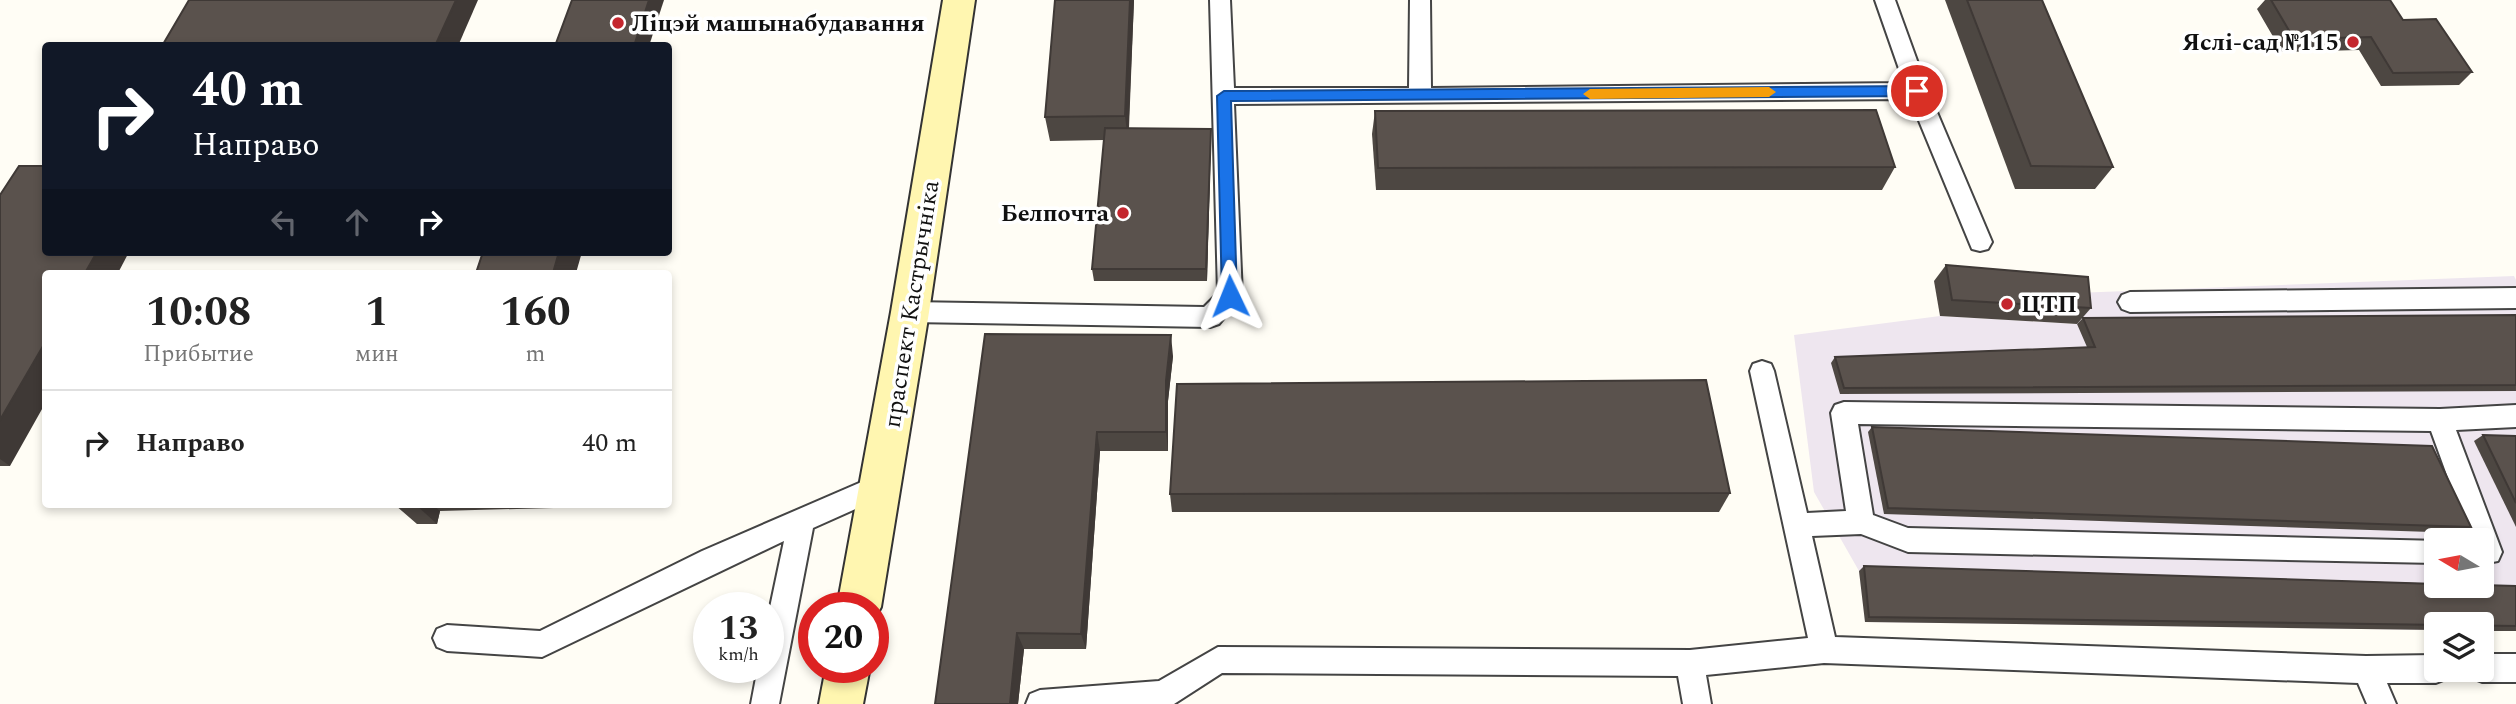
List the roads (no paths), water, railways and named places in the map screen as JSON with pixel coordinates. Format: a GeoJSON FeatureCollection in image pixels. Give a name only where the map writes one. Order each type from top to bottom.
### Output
{"type":"FeatureCollection","features":[{"type":"Feature","properties":{"kind":"main road","name":"праспект Кастрычніка"},"geometry":{"type":"LineString","coordinates":[[862,592],[910,312],[959,0]]}},
{"type":"Feature","properties":{"kind":"main road"},"geometry":{"type":"LineString","coordinates":[[841,704],[845,683]]}},
{"type":"Feature","properties":{"kind":"lane"},"geometry":{"type":"LineString","coordinates":[[910,312],[1210,317],[1230,296],[1220,0]]}},
{"type":"Feature","properties":{"kind":"lane"},"geometry":{"type":"LineString","coordinates":[[1420,0],[1420,96]]}},
{"type":"Feature","properties":{"kind":"lane"},"geometry":{"type":"LineString","coordinates":[[1885,0],[1917,91],[1980,242]]}},
{"type":"Feature","properties":{"kind":"lane"},"geometry":{"type":"LineString","coordinates":[[1224,96],[1917,91]]}},
{"type":"Feature","properties":{"kind":"lane"},"geometry":{"type":"LineString","coordinates":[[2130,302],[2516,298]]}},
{"type":"Feature","properties":{"kind":"lane"},"geometry":{"type":"LineString","coordinates":[[1762,370],[1824,650]]}},
{"type":"Feature","properties":{"kind":"lane"},"geometry":{"type":"LineString","coordinates":[[1861,522],[1844,412],[2440,420],[2516,416]]}},
{"type":"Feature","properties":{"kind":"lane"},"geometry":{"type":"LineString","coordinates":[[2440,420],[2480,528]]}},
{"type":"Feature","properties":{"kind":"lane"},"geometry":{"type":"LineString","coordinates":[[447,638],[542,644],[712,561],[880,486]]}},
{"type":"Feature","properties":{"kind":"lane"},"geometry":{"type":"LineString","coordinates":[[765,704],[801,521]]}},
{"type":"Feature","properties":{"kind":"lane"},"geometry":{"type":"LineString","coordinates":[[1797,525],[1861,522],[1908,540],[2424,551]]}},
{"type":"Feature","properties":{"kind":"lane"},"geometry":{"type":"LineString","coordinates":[[1040,704],[1163,695],[1218,660],[1690,663],[1824,650],[2366,670],[2424,669]]}},
{"type":"Feature","properties":{"kind":"lane"},"geometry":{"type":"LineString","coordinates":[[1690,663],[1697,704]]}},
{"type":"Feature","properties":{"kind":"lane"},"geometry":{"type":"LineString","coordinates":[[2494,668],[2516,668]]}},
{"type":"Feature","properties":{"kind":"lane"},"geometry":{"type":"LineString","coordinates":[[2366,670],[2382,704]]}},
{"type":"Feature","properties":{"kind":"place","name":"Ліцэй машынабудавання"},"geometry":{"type":"Point","coordinates":[618,23]}},
{"type":"Feature","properties":{"kind":"place","name":"Яслі-сад №115"},"geometry":{"type":"Point","coordinates":[2353,42]}},
{"type":"Feature","properties":{"kind":"place","name":"Белпочта"},"geometry":{"type":"Point","coordinates":[1123,213]}},
{"type":"Feature","properties":{"kind":"place","name":"ЦТП"},"geometry":{"type":"Point","coordinates":[2007,304]}}]}
